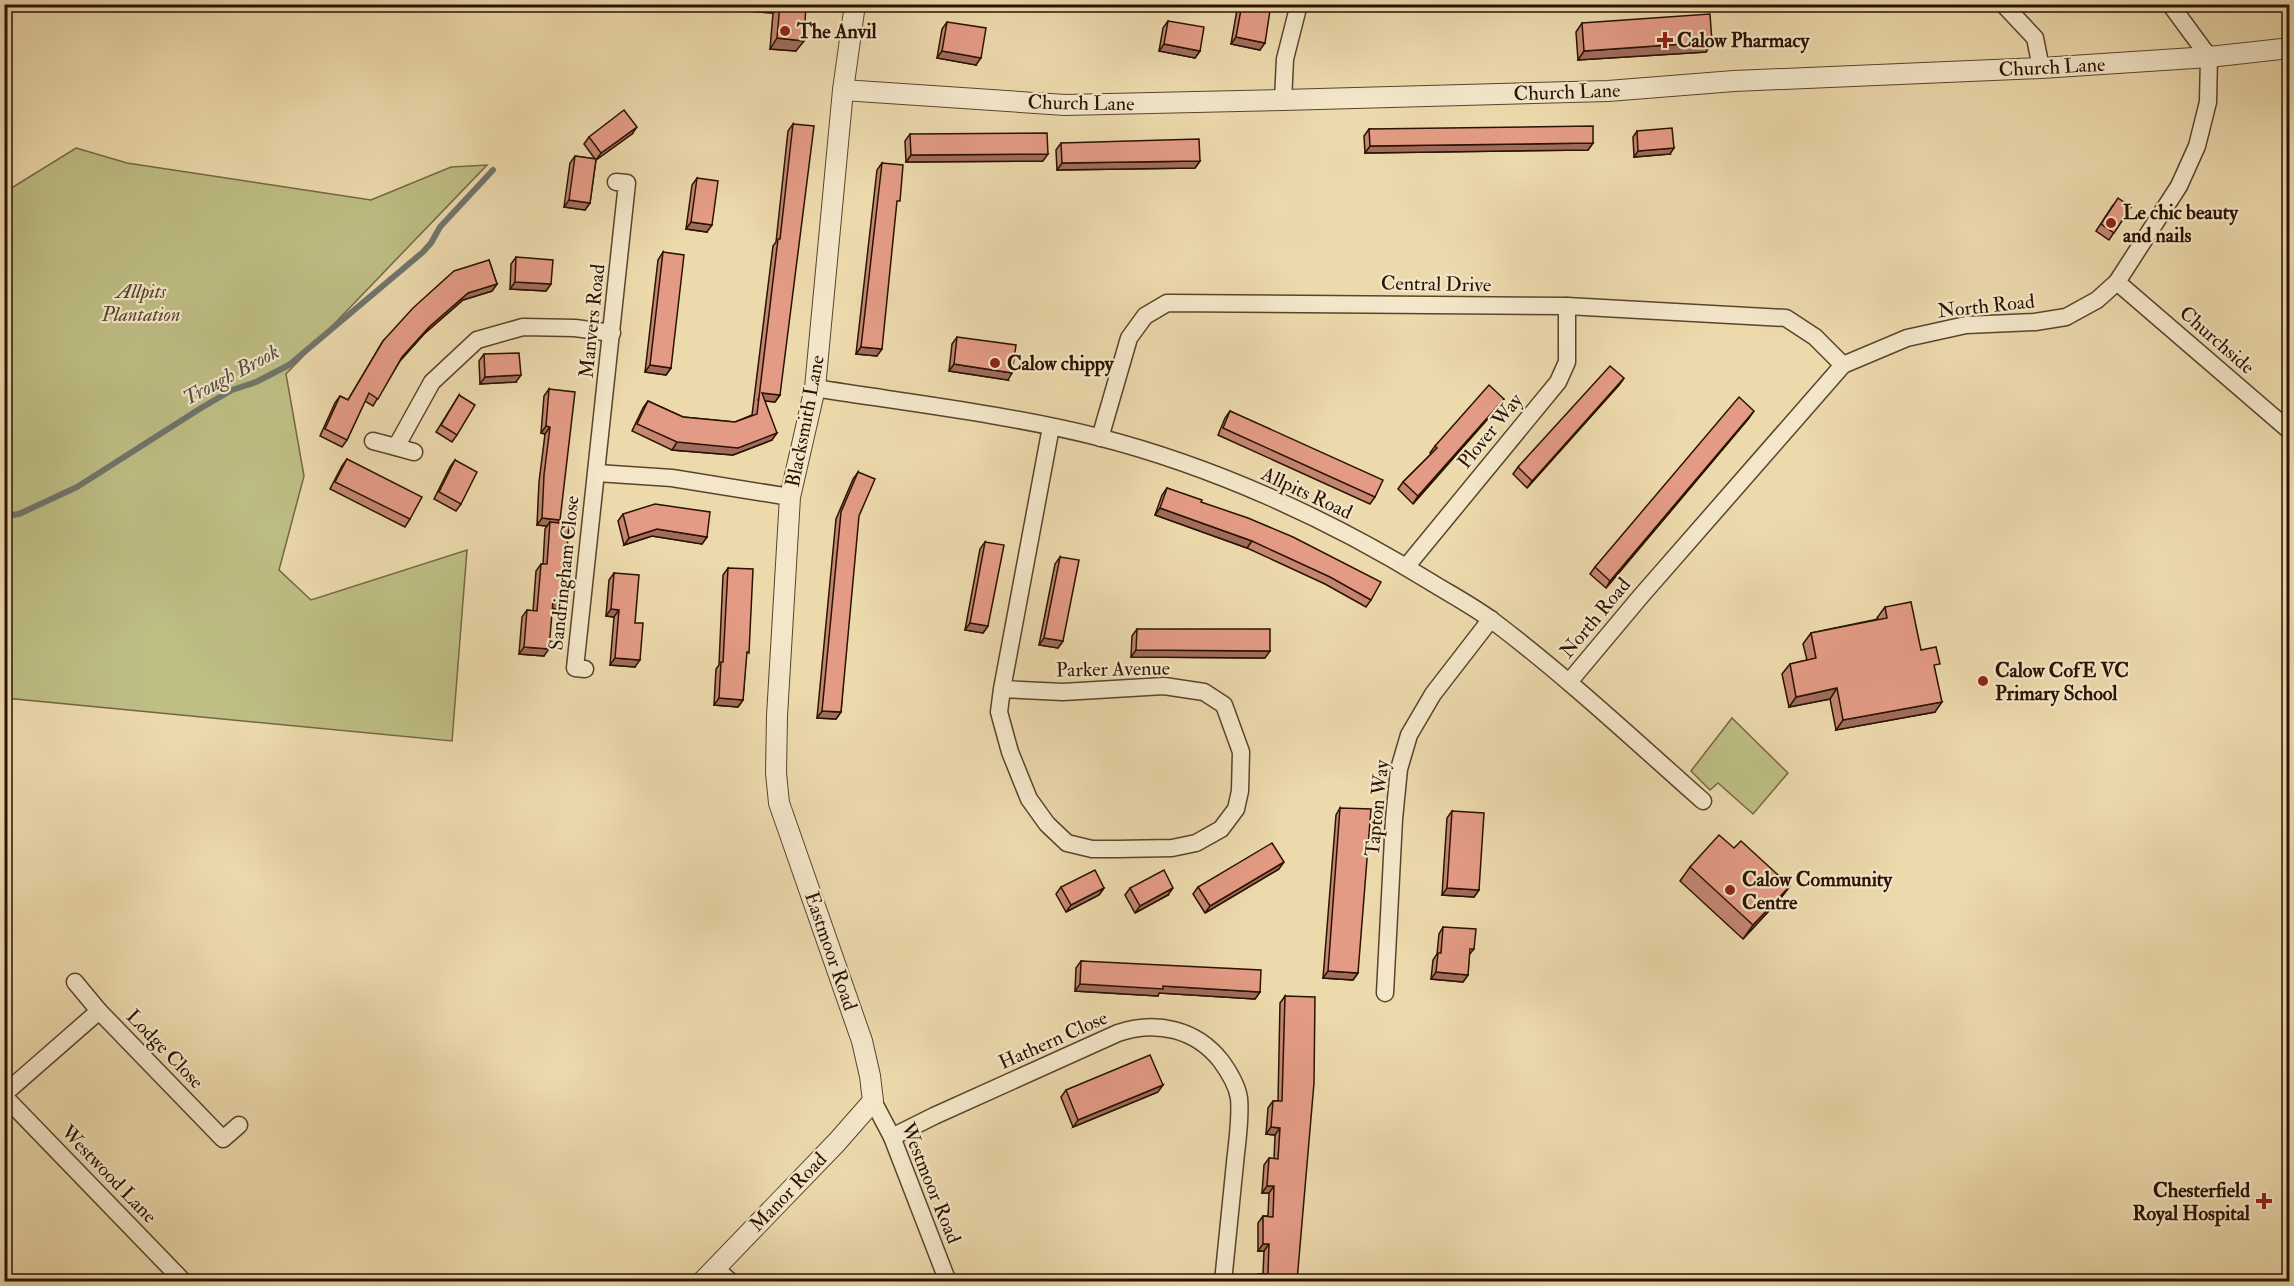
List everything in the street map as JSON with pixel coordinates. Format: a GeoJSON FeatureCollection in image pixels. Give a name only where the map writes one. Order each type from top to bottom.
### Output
{"type":"FeatureCollection","features":[{"type":"Feature","properties":{"kind":"street","name":"Blacksmith Lane"},"geometry":{"type":"LineString","coordinates":[[779,803],[776,773],[777,716],[790,497],[815,388],[843,90],[855,4]]}},
{"type":"Feature","properties":{"kind":"street"},"geometry":{"type":"LineString","coordinates":[[1283,100],[1285,59],[1299,4]]}},
{"type":"Feature","properties":{"kind":"street"},"geometry":{"type":"LineString","coordinates":[[2003,4],[2035,38],[2041,68]]}},
{"type":"Feature","properties":{"kind":"street"},"geometry":{"type":"LineString","coordinates":[[2170,4],[2209,57]]}},
{"type":"Feature","properties":{"kind":"street","name":"Church Lane"},"geometry":{"type":"LineString","coordinates":[[843,90],[1065,105],[1608,91],[1734,81],[2041,68],[2209,57],[2289,48]]}},
{"type":"Feature","properties":{"kind":"street","name":"North Road"},"geometry":{"type":"LineString","coordinates":[[1569,682],[1843,365],[1907,338],[1966,324],[2035,322],[2066,317],[2097,300],[2117,282],[2180,186],[2197,146],[2208,102],[2209,57]]}},
{"type":"Feature","properties":{"kind":"street","name":"Manvers Road"},"geometry":{"type":"LineString","coordinates":[[597,473],[628,183]]}},
{"type":"Feature","properties":{"kind":"street","name":"Churchside"},"geometry":{"type":"LineString","coordinates":[[2117,282],[2289,431]]}},
{"type":"Feature","properties":{"kind":"street","name":"Central Drive"},"geometry":{"type":"LineString","coordinates":[[1100,438],[1129,338],[1146,316],[1167,303],[1567,306],[1786,318],[1815,337],[1843,365]]}},
{"type":"Feature","properties":{"kind":"street","name":"Plover Way"},"geometry":{"type":"LineString","coordinates":[[1406,567],[1558,382],[1567,362],[1567,306]]}},
{"type":"Feature","properties":{"kind":"street"},"geometry":{"type":"LineString","coordinates":[[396,447],[432,382],[477,340],[524,327],[574,328],[612,333]]}},
{"type":"Feature","properties":{"kind":"street","name":"Allpits Road"},"geometry":{"type":"LineString","coordinates":[[815,388],[1051,427],[1100,438],[1204,470],[1336,528],[1406,567],[1491,619],[1569,682],[1703,801]]}},
{"type":"Feature","properties":{"kind":"street","name":"Parker Avenue"},"geometry":{"type":"LineString","coordinates":[[1002,689],[1063,692],[1164,686],[1204,692],[1224,705],[1241,752],[1240,791],[1236,809],[1221,828],[1196,843],[1172,848],[1092,849],[1067,843],[1047,824],[1029,799],[1010,753],[999,712],[1002,689],[1051,427]]}},
{"type":"Feature","properties":{"kind":"street"},"geometry":{"type":"LineString","coordinates":[[373,441],[414,452]]}},
{"type":"Feature","properties":{"kind":"street"},"geometry":{"type":"LineString","coordinates":[[597,473],[672,478],[790,497]]}},
{"type":"Feature","properties":{"kind":"street","name":"Sandringham Close"},"geometry":{"type":"LineString","coordinates":[[585,669],[575,668],[597,473]]}},
{"type":"Feature","properties":{"kind":"street","name":"Tapton Way"},"geometry":{"type":"LineString","coordinates":[[1385,993],[1394,819],[1399,769],[1409,735],[1433,694],[1491,619]]}},
{"type":"Feature","properties":{"kind":"street","name":"Eastmoor Road"},"geometry":{"type":"LineString","coordinates":[[779,803],[862,1041],[873,1101]]}},
{"type":"Feature","properties":{"kind":"street"},"geometry":{"type":"LineString","coordinates":[[75,982],[99,1011]]}},
{"type":"Feature","properties":{"kind":"street","name":"Lodge Close"},"geometry":{"type":"LineString","coordinates":[[4,1095],[99,1011],[223,1139],[239,1125]]}},
{"type":"Feature","properties":{"kind":"street","name":"Hathern Close"},"geometry":{"type":"LineString","coordinates":[[892,1137],[1118,1033],[1130,1029],[1157,1027],[1184,1032],[1208,1047],[1218,1058],[1234,1082],[1238,1096],[1239,1120],[1223,1281]]}},
{"type":"Feature","properties":{"kind":"street","name":"Westwood Lane"},"geometry":{"type":"LineString","coordinates":[[4,1095],[184,1281]]}},
{"type":"Feature","properties":{"kind":"street","name":"Westmoor Road"},"geometry":{"type":"LineString","coordinates":[[873,1101],[892,1137],[948,1281]]}},
{"type":"Feature","properties":{"kind":"street","name":"Manor Road"},"geometry":{"type":"LineString","coordinates":[[709,1274],[837,1142],[873,1101]]}},
{"type":"Feature","properties":{"kind":"street"},"geometry":{"type":"LineString","coordinates":[[709,1274],[731,1281]]}},
{"type":"Feature","properties":{"kind":"green space","name":"Allpits Plantation"},"geometry":{"type":"Polygon","coordinates":[[[76,148],[127,163],[371,200],[451,167],[487,165],[286,374],[304,476],[279,570],[311,600],[467,550],[452,741],[5,698],[5,192],[76,148]]]}},
{"type":"Feature","properties":{"kind":"green space"},"geometry":{"type":"Polygon","coordinates":[[[1732,718],[1788,773],[1753,814],[1718,783],[1710,790],[1691,771],[1732,718]]]}},
{"type":"Feature","properties":{"kind":"building"},"geometry":{"type":"Polygon","coordinates":[[[780,4],[806,4],[804,41],[777,38],[780,4]]]}},
{"type":"Feature","properties":{"kind":"building"},"geometry":{"type":"Polygon","coordinates":[[[1242,4],[1271,4],[1265,43],[1236,37],[1242,4]]]}},
{"type":"Feature","properties":{"kind":"building"},"geometry":{"type":"Polygon","coordinates":[[[1710,14],[1712,42],[1584,51],[1582,23],[1710,14]]]}},
{"type":"Feature","properties":{"kind":"building"},"geometry":{"type":"Polygon","coordinates":[[[1168,21],[1204,27],[1200,51],[1164,44],[1168,21]]]}},
{"type":"Feature","properties":{"kind":"building"},"geometry":{"type":"Polygon","coordinates":[[[947,22],[986,28],[981,58],[942,51],[947,22]]]}},
{"type":"Feature","properties":{"kind":"building"},"geometry":{"type":"Polygon","coordinates":[[[624,110],[637,127],[601,153],[589,137],[624,110]]]}},
{"type":"Feature","properties":{"kind":"building"},"geometry":{"type":"Polygon","coordinates":[[[793,124],[814,126],[780,395],[762,393],[777,433],[738,448],[677,442],[637,424],[648,401],[683,417],[735,422],[757,414],[793,124]]]}},
{"type":"Feature","properties":{"kind":"building"},"geometry":{"type":"Polygon","coordinates":[[[1593,126],[1593,143],[1370,146],[1369,129],[1593,126]]]}},
{"type":"Feature","properties":{"kind":"building"},"geometry":{"type":"Polygon","coordinates":[[[1672,128],[1674,148],[1638,151],[1637,131],[1672,128]]]}},
{"type":"Feature","properties":{"kind":"building"},"geometry":{"type":"Polygon","coordinates":[[[1047,133],[1048,154],[911,155],[910,134],[1047,133]]]}},
{"type":"Feature","properties":{"kind":"building"},"geometry":{"type":"Polygon","coordinates":[[[1199,139],[1200,161],[1062,163],[1061,143],[1199,139]]]}},
{"type":"Feature","properties":{"kind":"building"},"geometry":{"type":"Polygon","coordinates":[[[575,156],[596,159],[590,203],[569,200],[575,156]]]}},
{"type":"Feature","properties":{"kind":"building"},"geometry":{"type":"Polygon","coordinates":[[[882,163],[903,165],[900,201],[897,201],[882,349],[861,347],[882,163]]]}},
{"type":"Feature","properties":{"kind":"building"},"geometry":{"type":"Polygon","coordinates":[[[697,178],[718,181],[712,225],[691,222],[697,178]]]}},
{"type":"Feature","properties":{"kind":"building","name":"Le chic beauty and nails"},"geometry":{"type":"Polygon","coordinates":[[[2118,198],[2131,207],[2114,233],[2101,224],[2118,198]]]}},
{"type":"Feature","properties":{"kind":"building"},"geometry":{"type":"Polygon","coordinates":[[[663,252],[684,255],[671,368],[650,365],[663,252]]]}},
{"type":"Feature","properties":{"kind":"building"},"geometry":{"type":"Polygon","coordinates":[[[516,257],[553,260],[551,284],[515,282],[516,257]]]}},
{"type":"Feature","properties":{"kind":"building"},"geometry":{"type":"Polygon","coordinates":[[[489,260],[497,284],[468,293],[429,327],[402,357],[378,399],[369,393],[347,440],[325,429],[340,396],[348,400],[383,341],[413,308],[454,271],[489,260]]]}},
{"type":"Feature","properties":{"kind":"building"},"geometry":{"type":"Polygon","coordinates":[[[957,337],[1016,345],[1012,373],[954,364],[957,337]]]}},
{"type":"Feature","properties":{"kind":"building"},"geometry":{"type":"Polygon","coordinates":[[[519,353],[521,375],[485,377],[484,354],[519,353]]]}},
{"type":"Feature","properties":{"kind":"building"},"geometry":{"type":"Polygon","coordinates":[[[1610,366],[1624,378],[1532,481],[1518,467],[1610,366]]]}},
{"type":"Feature","properties":{"kind":"building"},"geometry":{"type":"Polygon","coordinates":[[[1489,385],[1504,399],[1418,496],[1403,482],[1437,448],[1435,446],[1489,385]]]}},
{"type":"Feature","properties":{"kind":"building"},"geometry":{"type":"Polygon","coordinates":[[[549,389],[575,392],[560,520],[542,518],[550,427],[546,426],[549,389]]]}},
{"type":"Feature","properties":{"kind":"building"},"geometry":{"type":"Polygon","coordinates":[[[459,395],[475,405],[457,435],[441,425],[459,395]]]}},
{"type":"Feature","properties":{"kind":"building"},"geometry":{"type":"Polygon","coordinates":[[[1739,397],[1754,411],[1610,581],[1595,567],[1739,397]]]}},
{"type":"Feature","properties":{"kind":"building"},"geometry":{"type":"Polygon","coordinates":[[[1230,411],[1383,480],[1375,497],[1223,428],[1230,411]]]}},
{"type":"Feature","properties":{"kind":"building"},"geometry":{"type":"Polygon","coordinates":[[[347,459],[422,497],[410,519],[335,482],[347,459]]]}},
{"type":"Feature","properties":{"kind":"building"},"geometry":{"type":"Polygon","coordinates":[[[455,460],[477,472],[461,504],[439,492],[455,460]]]}},
{"type":"Feature","properties":{"kind":"building"},"geometry":{"type":"Polygon","coordinates":[[[858,472],[875,479],[859,516],[841,712],[822,711],[841,512],[858,472]]]}},
{"type":"Feature","properties":{"kind":"building"},"geometry":{"type":"Polygon","coordinates":[[[1167,488],[1293,537],[1381,582],[1371,600],[1330,577],[1252,541],[1160,508],[1167,488]]]}},
{"type":"Feature","properties":{"kind":"building"},"geometry":{"type":"Polygon","coordinates":[[[655,504],[710,512],[707,537],[657,529],[629,538],[623,514],[655,504]]]}},
{"type":"Feature","properties":{"kind":"building"},"geometry":{"type":"Polygon","coordinates":[[[550,522],[569,524],[563,602],[553,601],[549,649],[524,647],[527,610],[537,611],[541,564],[547,564],[550,522]]]}},
{"type":"Feature","properties":{"kind":"building"},"geometry":{"type":"Polygon","coordinates":[[[985,542],[1004,545],[988,626],[970,623],[985,542]]]}},
{"type":"Feature","properties":{"kind":"building"},"geometry":{"type":"Polygon","coordinates":[[[1060,557],[1079,560],[1063,641],[1044,638],[1060,557]]]}},
{"type":"Feature","properties":{"kind":"building"},"geometry":{"type":"Polygon","coordinates":[[[728,568],[753,569],[749,653],[747,652],[743,700],[719,698],[728,568]]]}},
{"type":"Feature","properties":{"kind":"building"},"geometry":{"type":"Polygon","coordinates":[[[614,573],[639,575],[635,623],[643,623],[640,660],[615,658],[619,610],[611,609],[614,573]]]}},
{"type":"Feature","properties":{"kind":"building"},"geometry":{"type":"Polygon","coordinates":[[[1911,602],[1921,650],[1936,647],[1940,664],[1934,665],[1942,702],[1843,720],[1837,688],[1796,697],[1790,664],[1816,658],[1811,633],[1887,618],[1885,607],[1911,602]]]}},
{"type":"Feature","properties":{"kind":"building"},"geometry":{"type":"Polygon","coordinates":[[[1137,629],[1270,629],[1270,651],[1136,650],[1137,629]]]}},
{"type":"Feature","properties":{"kind":"building"},"geometry":{"type":"Polygon","coordinates":[[[1340,808],[1371,809],[1358,973],[1328,971],[1340,808]]]}},
{"type":"Feature","properties":{"kind":"building"},"geometry":{"type":"Polygon","coordinates":[[[1452,811],[1484,813],[1479,890],[1447,888],[1452,811]]]}},
{"type":"Feature","properties":{"kind":"building","name":"Calow Community Centre"},"geometry":{"type":"Polygon","coordinates":[[[1719,835],[1734,848],[1741,841],[1790,886],[1753,925],[1690,867],[1719,835]]]}},
{"type":"Feature","properties":{"kind":"building"},"geometry":{"type":"Polygon","coordinates":[[[1272,843],[1284,862],[1210,906],[1198,887],[1272,843]]]}},
{"type":"Feature","properties":{"kind":"building"},"geometry":{"type":"Polygon","coordinates":[[[1095,870],[1104,888],[1071,905],[1061,887],[1095,870]]]}},
{"type":"Feature","properties":{"kind":"building"},"geometry":{"type":"Polygon","coordinates":[[[1164,870],[1173,888],[1140,906],[1130,888],[1164,870]]]}},
{"type":"Feature","properties":{"kind":"building"},"geometry":{"type":"Polygon","coordinates":[[[1443,927],[1476,929],[1474,949],[1470,949],[1468,975],[1436,972],[1438,953],[1441,953],[1443,927]]]}},
{"type":"Feature","properties":{"kind":"building"},"geometry":{"type":"Polygon","coordinates":[[[1081,961],[1261,970],[1260,992],[1080,984],[1081,961]]]}},
{"type":"Feature","properties":{"kind":"building"},"geometry":{"type":"Polygon","coordinates":[[[1285,996],[1315,997],[1314,1083],[1297,1281],[1257,1281],[1258,1274],[1268,1274],[1269,1244],[1263,1244],[1263,1216],[1273,1217],[1274,1186],[1267,1186],[1269,1158],[1278,1159],[1280,1128],[1271,1127],[1273,1101],[1282,1101],[1285,996]]]}},
{"type":"Feature","properties":{"kind":"building"},"geometry":{"type":"Polygon","coordinates":[[[1150,1055],[1163,1085],[1078,1120],[1066,1090],[1150,1055]]]}},
{"type":"Feature","properties":{"kind":"waterway","name":"Trough Brook"},"geometry":{"type":"LineString","coordinates":[[4,516],[19,514],[77,487],[232,390],[256,382],[289,365],[423,252],[440,227],[493,170]]}},
{"type":"Feature","properties":{"kind":"place","name":"The Anvil"},"geometry":{"type":"Point","coordinates":[785,31]}},
{"type":"Feature","properties":{"kind":"place","name":"Calow Pharmacy"},"geometry":{"type":"Point","coordinates":[1665,40]}},
{"type":"Feature","properties":{"kind":"place","name":"Le chic beauty and nails"},"geometry":{"type":"Point","coordinates":[2111,223]}},
{"type":"Feature","properties":{"kind":"place","name":"Calow chippy"},"geometry":{"type":"Point","coordinates":[995,363]}},
{"type":"Feature","properties":{"kind":"place","name":"Calow CofE VC Primary School"},"geometry":{"type":"Point","coordinates":[1983,681]}},
{"type":"Feature","properties":{"kind":"place","name":"Calow Community Centre"},"geometry":{"type":"Point","coordinates":[1730,890]}},
{"type":"Feature","properties":{"kind":"place","name":"Chesterfield Royal Hospital"},"geometry":{"type":"Point","coordinates":[2264,1201]}}]}
